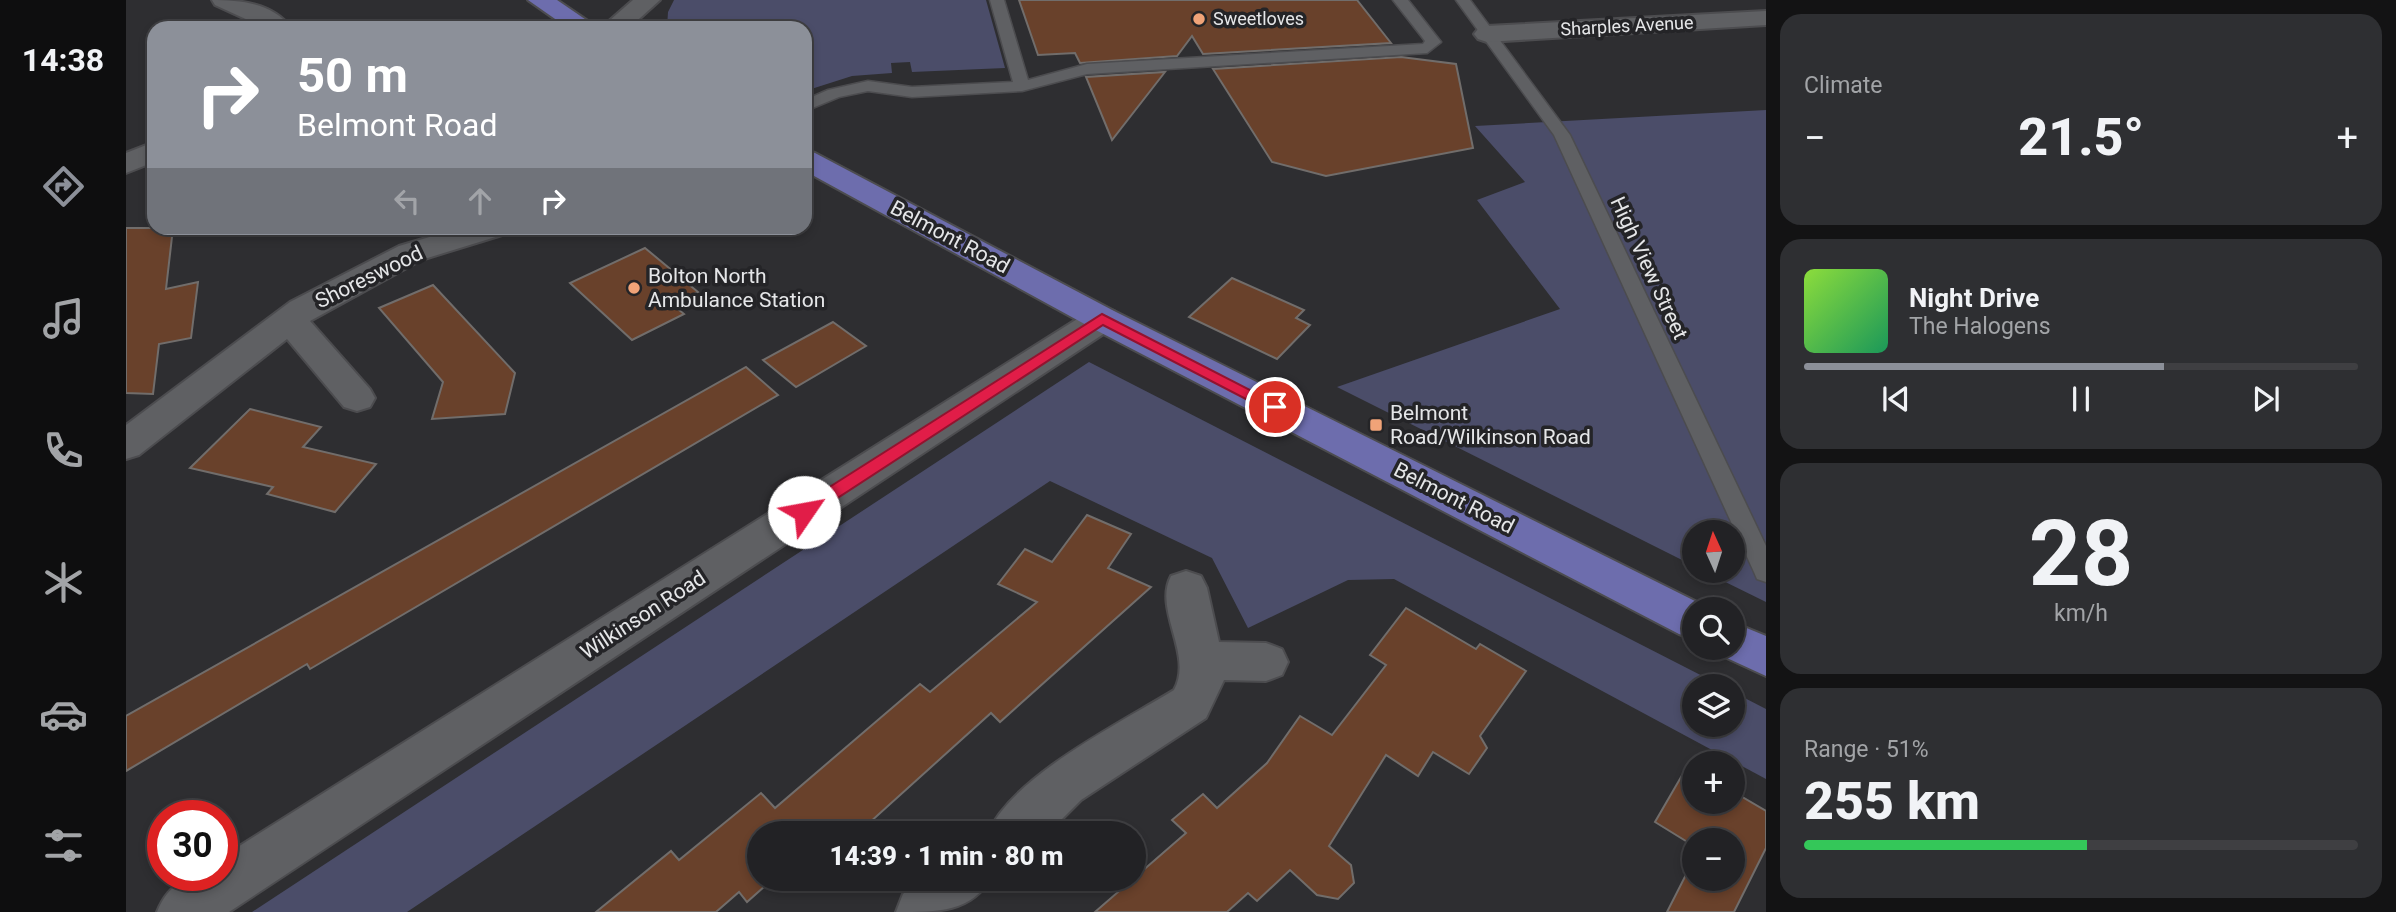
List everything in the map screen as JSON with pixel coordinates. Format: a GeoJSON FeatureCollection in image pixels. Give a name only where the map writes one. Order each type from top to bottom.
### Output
{"type":"FeatureCollection","features":[{"type":"Feature","properties":{"kind":"main road"},"geometry":{"type":"LineString","coordinates":[[540,0],[574,21]]}},
{"type":"Feature","properties":{"kind":"main road","name":"Belmont Road"},"geometry":{"type":"LineString","coordinates":[[812,163],[1102,319],[1682,615]]}},
{"type":"Feature","properties":{"kind":"main road"},"geometry":{"type":"LineString","coordinates":[[1745,646],[1766,657]]}},
{"type":"Feature","properties":{"kind":"street"},"geometry":{"type":"LineString","coordinates":[[224,0],[271,21]]}},
{"type":"Feature","properties":{"kind":"street"},"geometry":{"type":"LineString","coordinates":[[622,21],[648,0]]}},
{"type":"Feature","properties":{"kind":"street","name":"Sharples Avenue"},"geometry":{"type":"LineString","coordinates":[[1487,34],[1766,18]]}},
{"type":"Feature","properties":{"kind":"street"},"geometry":{"type":"LineString","coordinates":[[126,164],[147,154]]}},
{"type":"Feature","properties":{"kind":"street","name":"Shoreswood"},"geometry":{"type":"LineString","coordinates":[[126,444],[290,320],[353,281],[410,253],[468,235]]}},
{"type":"Feature","properties":{"kind":"street","name":"Wilkinson Road"},"geometry":{"type":"LineString","coordinates":[[183,912],[1102,319]]}},
{"type":"Feature","properties":{"kind":"street","name":"Shoreswood"},"geometry":{"type":"LineString","coordinates":[[290,320],[357,398]]}},
{"type":"Feature","properties":{"kind":"street"},"geometry":{"type":"LineString","coordinates":[[1025,821],[1064,784],[1190,704],[1201,684],[1201,661],[1186,588]]}},
{"type":"Feature","properties":{"kind":"street"},"geometry":{"type":"LineString","coordinates":[[1201,661],[1266,662]]}},
{"type":"Feature","properties":{"kind":"street"},"geometry":{"type":"LineString","coordinates":[[922,912],[949,891]]}},
{"type":"Feature","properties":{"kind":"lane"},"geometry":{"type":"LineString","coordinates":[[996,0],[1022,86]]}},
{"type":"Feature","properties":{"kind":"lane"},"geometry":{"type":"LineString","coordinates":[[812,103],[834,93],[867,86],[912,92],[1022,86],[1087,69],[1427,48],[1433,41],[1401,0]]}},
{"type":"Feature","properties":{"kind":"lane","name":"High View Street"},"geometry":{"type":"LineString","coordinates":[[1463,0],[1562,135],[1766,572]]}},
{"type":"Feature","properties":{"kind":"shaded area"},"geometry":{"type":"Polygon","coordinates":[[[674,0],[986,0],[1005,68],[912,72],[910,62],[891,63],[892,73],[852,76],[812,89],[812,21],[667,21],[668,12],[674,0]]]}},
{"type":"Feature","properties":{"kind":"shaded area"},"geometry":{"type":"Polygon","coordinates":[[[1766,110],[1766,602],[1727,583],[1745,583],[1745,520],[1682,520],[1682,560],[1337,387],[1560,309],[1477,200],[1525,182],[1475,126],[1766,110]]]}},
{"type":"Feature","properties":{"kind":"shaded area"},"geometry":{"type":"Polygon","coordinates":[[[1089,362],[1699,674],[1682,674],[1682,734],[1394,579],[1348,580],[1248,628],[1212,558],[1050,481],[407,912],[252,912],[1089,362]]]}},
{"type":"Feature","properties":{"kind":"shaded area"},"geometry":{"type":"Polygon","coordinates":[[[1745,698],[1766,709],[1766,779],[1745,768],[1745,751],[1714,751],[1688,737],[1745,737],[1745,698]]]}},
{"type":"Feature","properties":{"kind":"building","name":"Sweetloves"},"geometry":{"type":"Polygon","coordinates":[[[1019,0],[1357,0],[1391,43],[1203,54],[1192,36],[1177,56],[1080,63],[1075,53],[1038,55],[1019,0]]]}},
{"type":"Feature","properties":{"kind":"building"},"geometry":{"type":"Polygon","coordinates":[[[1401,57],[1456,64],[1473,148],[1326,176],[1272,162],[1213,69],[1401,57]]]}},
{"type":"Feature","properties":{"kind":"building"},"geometry":{"type":"Polygon","coordinates":[[[1165,72],[1112,140],[1086,77],[1165,72]]]}},
{"type":"Feature","properties":{"kind":"building"},"geometry":{"type":"Polygon","coordinates":[[[126,228],[147,228],[147,235],[172,235],[166,289],[198,282],[191,338],[159,344],[153,394],[126,393],[126,228]]]}},
{"type":"Feature","properties":{"kind":"building","name":"Bolton North Ambulance Station"},"geometry":{"type":"Polygon","coordinates":[[[645,248],[698,292],[673,305],[684,314],[632,340],[570,283],[645,248]]]}},
{"type":"Feature","properties":{"kind":"building"},"geometry":{"type":"Polygon","coordinates":[[[1232,278],[1304,310],[1296,318],[1310,325],[1277,359],[1189,317],[1232,278]]]}},
{"type":"Feature","properties":{"kind":"building"},"geometry":{"type":"Polygon","coordinates":[[[433,285],[515,373],[505,414],[432,419],[443,382],[379,308],[433,285]]]}},
{"type":"Feature","properties":{"kind":"building"},"geometry":{"type":"Polygon","coordinates":[[[833,322],[866,346],[796,387],[763,360],[833,322]]]}},
{"type":"Feature","properties":{"kind":"building"},"geometry":{"type":"Polygon","coordinates":[[[746,367],[778,395],[310,669],[307,664],[126,771],[126,716],[746,367]]]}},
{"type":"Feature","properties":{"kind":"building"},"geometry":{"type":"Polygon","coordinates":[[[250,409],[321,427],[303,447],[376,464],[335,512],[267,494],[273,487],[190,468],[250,409]]]}},
{"type":"Feature","properties":{"kind":"building"},"geometry":{"type":"Polygon","coordinates":[[[1087,515],[1131,534],[1108,568],[1151,587],[1000,722],[991,713],[871,821],[747,821],[747,891],[759,891],[747,902],[739,892],[716,912],[596,912],[671,851],[679,860],[761,793],[775,808],[920,684],[930,692],[1037,602],[998,584],[1025,549],[1052,562],[1087,515]]]}},
{"type":"Feature","properties":{"kind":"building"},"geometry":{"type":"Polygon","coordinates":[[[1406,608],[1476,649],[1480,644],[1526,671],[1480,736],[1487,748],[1469,774],[1433,752],[1418,776],[1386,755],[1329,846],[1351,865],[1354,883],[1338,899],[1317,895],[1290,870],[1257,901],[1248,893],[1227,912],[1095,912],[1119,891],[1146,891],[1146,868],[1186,833],[1172,820],[1203,794],[1217,808],[1267,763],[1300,716],[1332,735],[1386,665],[1370,655],[1406,608]]]}},
{"type":"Feature","properties":{"kind":"building"},"geometry":{"type":"Polygon","coordinates":[[[1682,775],[1682,814],[1745,814],[1745,799],[1766,811],[1766,848],[1745,890],[1745,828],[1682,828],[1682,839],[1655,822],[1682,775]]]}},
{"type":"Feature","properties":{"kind":"building"},"geometry":{"type":"Polygon","coordinates":[[[1682,883],[1682,891],[1744,891],[1734,912],[1667,912],[1682,883]]]}},
{"type":"Feature","properties":{"kind":"place","name":"Sweetloves"},"geometry":{"type":"Point","coordinates":[1199,19]}},
{"type":"Feature","properties":{"kind":"place","name":"Bolton North Ambulance Station"},"geometry":{"type":"Point","coordinates":[634,288]}},
{"type":"Feature","properties":{"kind":"place","name":"Belmont Road/Wilkinson Road"},"geometry":{"type":"Point","coordinates":[1376,425]}},
{"type":"Feature","properties":{"kind":"route"},"geometry":{"type":"LineString","coordinates":[[804,512],[1102,319],[1275,407]]}}]}
